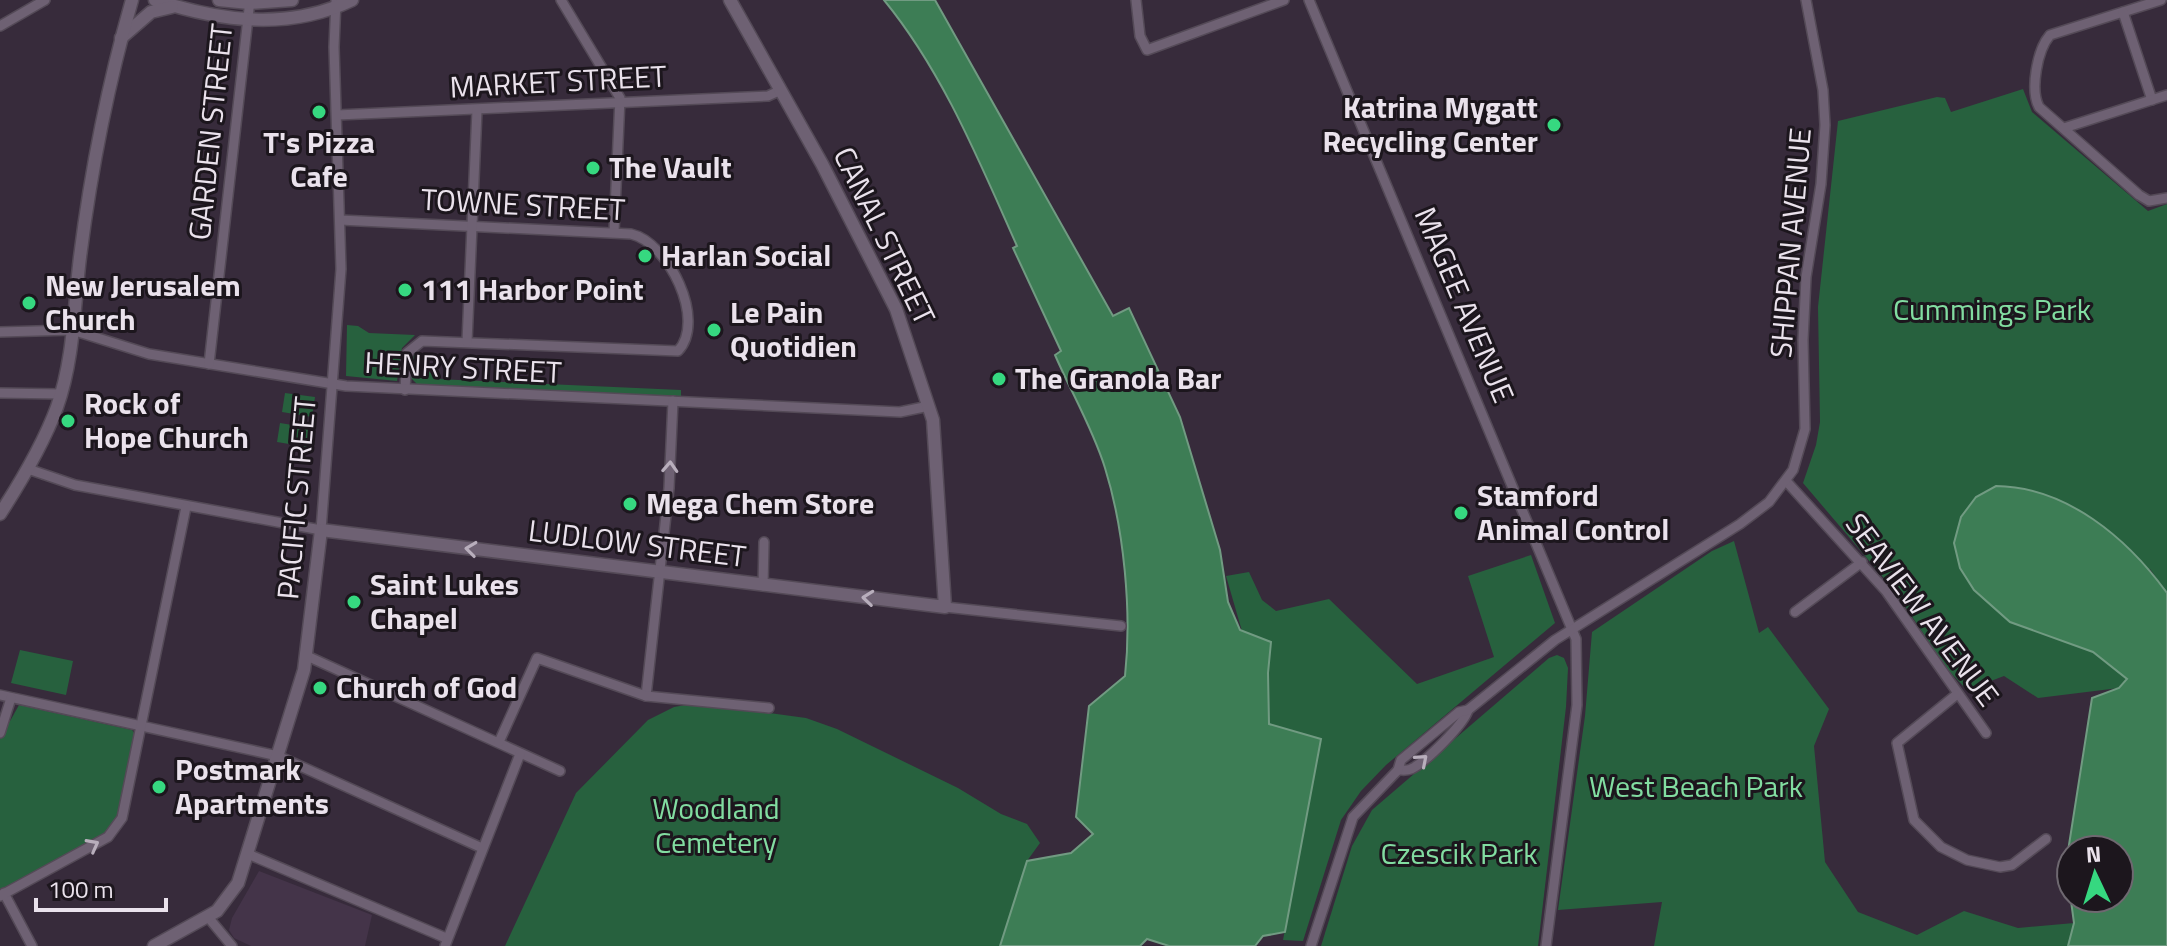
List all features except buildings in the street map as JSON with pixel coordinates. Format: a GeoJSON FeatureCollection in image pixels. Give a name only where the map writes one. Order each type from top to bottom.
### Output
{"type":"FeatureCollection","features":[{"type":"Feature","properties":{"kind":"street"},"geometry":{"type":"LineString","coordinates":[[0,26],[45,0]]}},
{"type":"Feature","properties":{"kind":"street"},"geometry":{"type":"LineString","coordinates":[[0,514],[28,469],[61,394],[87,211],[119,40],[132,0]]}},
{"type":"Feature","properties":{"kind":"street"},"geometry":{"type":"LineString","coordinates":[[155,0],[247,20],[285,19],[352,0]]}},
{"type":"Feature","properties":{"kind":"street"},"geometry":{"type":"LineString","coordinates":[[219,0],[292,0]]}},
{"type":"Feature","properties":{"kind":"street"},"geometry":{"type":"LineString","coordinates":[[561,0],[615,84],[621,104],[614,232]]}},
{"type":"Feature","properties":{"kind":"street","name":"CANAL STREET"},"geometry":{"type":"LineString","coordinates":[[730,0],[888,291],[929,406],[933,425],[945,607]]}},
{"type":"Feature","properties":{"kind":"street"},"geometry":{"type":"LineString","coordinates":[[1136,0],[1140,36],[1147,50],[1284,0]]}},
{"type":"Feature","properties":{"kind":"street","name":"MAGEE AVENUE"},"geometry":{"type":"LineString","coordinates":[[1309,0],[1572,629]]}},
{"type":"Feature","properties":{"kind":"street","name":"SHIPPAN AVENUE"},"geometry":{"type":"LineString","coordinates":[[1311,946],[1353,817],[1398,770],[1401,760],[1459,712],[1468,710],[1572,629],[1740,524],[1769,502],[1787,482],[1801,451],[1805,429],[1806,277],[1821,184],[1825,125],[1823,90],[1806,0]]}},
{"type":"Feature","properties":{"kind":"street"},"geometry":{"type":"LineString","coordinates":[[2161,0],[2055,33],[2044,42],[2035,99],[2039,107],[2139,195],[2149,201],[2167,198]]}},
{"type":"Feature","properties":{"kind":"street","name":"GARDEN STREET"},"geometry":{"type":"LineString","coordinates":[[209,364],[250,2]]}},
{"type":"Feature","properties":{"kind":"street","name":"PACIFIC STREET"},"geometry":{"type":"LineString","coordinates":[[154,946],[208,917],[230,897],[248,854],[307,656],[334,385],[341,269],[335,4]]}},
{"type":"Feature","properties":{"kind":"street"},"geometry":{"type":"LineString","coordinates":[[119,40],[151,12],[175,6]]}},
{"type":"Feature","properties":{"kind":"street"},"geometry":{"type":"LineString","coordinates":[[2123,12],[2152,100]]}},
{"type":"Feature","properties":{"kind":"street","name":"MARKET STREET"},"geometry":{"type":"LineString","coordinates":[[337,115],[768,96],[781,90]]}},
{"type":"Feature","properties":{"kind":"street"},"geometry":{"type":"LineString","coordinates":[[2064,128],[2167,95]]}},
{"type":"Feature","properties":{"kind":"street"},"geometry":{"type":"LineString","coordinates":[[467,342],[477,110]]}},
{"type":"Feature","properties":{"kind":"street","name":"TOWNE STREET"},"geometry":{"type":"LineString","coordinates":[[340,220],[614,232],[649,240],[662,254],[683,292],[687,309],[686,337],[678,351],[467,342],[416,343],[407,353],[405,390]]}},
{"type":"Feature","properties":{"kind":"street","name":"HENRY STREET"},"geometry":{"type":"LineString","coordinates":[[0,332],[72,330],[149,354],[334,385],[900,412],[929,406]]}},
{"type":"Feature","properties":{"kind":"street"},"geometry":{"type":"LineString","coordinates":[[0,393],[61,394]]}},
{"type":"Feature","properties":{"kind":"street"},"geometry":{"type":"LineString","coordinates":[[646,696],[660,572],[673,401]]}},
{"type":"Feature","properties":{"kind":"street"},"geometry":{"type":"LineString","coordinates":[[28,469],[55,481],[321,530]]}},
{"type":"Feature","properties":{"kind":"street","name":"SEAVIEW AVENUE"},"geometry":{"type":"LineString","coordinates":[[1787,482],[1862,562],[1906,618],[1956,695],[1986,733]]}},
{"type":"Feature","properties":{"kind":"street"},"geometry":{"type":"LineString","coordinates":[[32,946],[2,894],[108,837],[118,827],[186,507]]}},
{"type":"Feature","properties":{"kind":"street","name":"LUDLOW STREET"},"geometry":{"type":"LineString","coordinates":[[321,530],[945,607]]}},
{"type":"Feature","properties":{"kind":"street"},"geometry":{"type":"LineString","coordinates":[[763,586],[764,542]]}},
{"type":"Feature","properties":{"kind":"street"},"geometry":{"type":"LineString","coordinates":[[1795,612],[1862,562]]}},
{"type":"Feature","properties":{"kind":"street"},"geometry":{"type":"LineString","coordinates":[[945,607],[1121,626]]}},
{"type":"Feature","properties":{"kind":"street"},"geometry":{"type":"LineString","coordinates":[[1546,946],[1577,705],[1578,650],[1572,629]]}},
{"type":"Feature","properties":{"kind":"street"},"geometry":{"type":"LineString","coordinates":[[307,656],[560,771]]}},
{"type":"Feature","properties":{"kind":"street"},"geometry":{"type":"LineString","coordinates":[[499,742],[537,658],[646,696],[769,708]]}},
{"type":"Feature","properties":{"kind":"street"},"geometry":{"type":"LineString","coordinates":[[0,695],[278,756],[482,848]]}},
{"type":"Feature","properties":{"kind":"street"},"geometry":{"type":"LineString","coordinates":[[1956,695],[1897,743],[1899,762],[1917,826],[1952,855],[2000,867],[2012,865],[2046,839]]}},
{"type":"Feature","properties":{"kind":"street"},"geometry":{"type":"LineString","coordinates":[[0,733],[11,698]]}},
{"type":"Feature","properties":{"kind":"street"},"geometry":{"type":"LineString","coordinates":[[248,854],[445,942],[520,754]]}},
{"type":"Feature","properties":{"kind":"street"},"geometry":{"type":"LineString","coordinates":[[208,917],[232,946]]}},
{"type":"Feature","properties":{"kind":"shaded area"},"geometry":{"type":"Polygon","coordinates":[[[884,0],[935,0],[1113,316],[1129,308],[1180,417],[1220,550],[1228,602],[1240,630],[1271,642],[1269,724],[1321,739],[1285,932],[1263,936],[1255,946],[1169,946],[1147,939],[1140,946],[1000,946],[1027,861],[1071,853],[1093,834],[1076,817],[1089,706],[1125,676],[1128,625],[1122,544],[1112,492],[1100,453],[1055,355],[1061,351],[1013,248],[1017,246],[942,87],[884,0]]]}},
{"type":"Feature","properties":{"kind":"shaded area"},"geometry":{"type":"Polygon","coordinates":[[[1996,486],[2047,495],[2093,519],[2114,535],[2167,593],[2167,946],[2068,946],[2074,923],[2073,914],[2135,914],[2135,834],[2071,834],[2092,698],[2119,688],[2127,679],[2093,652],[2010,622],[1974,590],[1960,568],[1954,543],[1961,517],[1976,497],[1996,486]]]}},
{"type":"Feature","properties":{"kind":"shaded area"},"geometry":{"type":"Polygon","coordinates":[[[259,871],[372,915],[365,946],[251,946],[234,938],[229,930],[232,918],[259,871]]]}},
{"type":"Feature","properties":{"kind":"green space","name":"Cummings Park"},"geometry":{"type":"Polygon","coordinates":[[[2023,89],[2032,112],[2148,211],[2167,204],[2167,593],[2150,569],[1960,568],[1974,590],[2010,622],[2093,652],[2127,679],[2119,688],[2038,698],[2004,676],[1967,690],[1948,670],[1894,590],[1803,483],[1820,422],[1818,307],[1838,121],[1937,97],[1945,98],[1951,112],[2023,89]]]}},
{"type":"Feature","properties":{"kind":"green space"},"geometry":{"type":"Polygon","coordinates":[[[347,325],[358,326],[369,333],[415,335],[402,348],[397,381],[346,376],[347,325]]]}},
{"type":"Feature","properties":{"kind":"green space"},"geometry":{"type":"Polygon","coordinates":[[[414,354],[428,354],[428,370],[436,379],[681,390],[681,396],[418,385],[411,378],[414,354]]]}},
{"type":"Feature","properties":{"kind":"green space"},"geometry":{"type":"Polygon","coordinates":[[[285,393],[315,397],[312,417],[282,412],[285,393]]]}},
{"type":"Feature","properties":{"kind":"green space"},"geometry":{"type":"Polygon","coordinates":[[[280,423],[311,428],[307,447],[277,442],[280,423]]]}},
{"type":"Feature","properties":{"kind":"green space","name":"West Beach Park"},"geometry":{"type":"Polygon","coordinates":[[[1734,541],[1759,633],[1768,627],[1829,709],[1814,746],[1825,862],[1858,912],[1917,935],[1964,911],[2018,928],[2074,923],[2068,946],[1654,946],[1662,902],[1558,910],[1585,716],[1592,632],[1712,551],[1734,541]]]}},
{"type":"Feature","properties":{"kind":"green space","name":"Czescik Park"},"geometry":{"type":"Polygon","coordinates":[[[1531,555],[1555,623],[1386,765],[1361,791],[1341,820],[1303,941],[1283,940],[1320,739],[1269,724],[1226,576],[1249,572],[1262,600],[1276,611],[1329,599],[1417,684],[1494,657],[1468,576],[1531,555]]]}},
{"type":"Feature","properties":{"kind":"green space"},"geometry":{"type":"Polygon","coordinates":[[[20,650],[73,661],[66,695],[11,683],[20,650]]]}},
{"type":"Feature","properties":{"kind":"green space","name":"Czescik Park"},"geometry":{"type":"Polygon","coordinates":[[[1557,655],[1564,658],[1568,668],[1566,707],[1538,946],[1321,946],[1352,846],[1372,810],[1549,658],[1557,655]]]}},
{"type":"Feature","properties":{"kind":"green space","name":"Woodland Cemetery"},"geometry":{"type":"Polygon","coordinates":[[[697,703],[806,718],[837,729],[958,788],[1001,814],[1027,824],[1040,843],[1027,861],[1000,946],[505,946],[576,793],[648,720],[674,707],[697,703]]]}},
{"type":"Feature","properties":{"kind":"green space"},"geometry":{"type":"Polygon","coordinates":[[[19,705],[132,730],[136,735],[119,815],[105,835],[0,891],[0,739],[19,705]]]}},
{"type":"Feature","properties":{"kind":"place","name":"T's Pizza Cafe"},"geometry":{"type":"Point","coordinates":[319,112]}},
{"type":"Feature","properties":{"kind":"place","name":"Katrina Mygatt Recycling Center"},"geometry":{"type":"Point","coordinates":[1554,125]}},
{"type":"Feature","properties":{"kind":"place","name":"The Vault"},"geometry":{"type":"Point","coordinates":[593,168]}},
{"type":"Feature","properties":{"kind":"place","name":"Harlan Social"},"geometry":{"type":"Point","coordinates":[645,256]}},
{"type":"Feature","properties":{"kind":"place","name":"111 Harbor Point"},"geometry":{"type":"Point","coordinates":[405,290]}},
{"type":"Feature","properties":{"kind":"place","name":"New Jerusalem Church"},"geometry":{"type":"Point","coordinates":[29,303]}},
{"type":"Feature","properties":{"kind":"place","name":"Le Pain Quotidien"},"geometry":{"type":"Point","coordinates":[714,330]}},
{"type":"Feature","properties":{"kind":"place","name":"The Granola Bar"},"geometry":{"type":"Point","coordinates":[999,379]}},
{"type":"Feature","properties":{"kind":"place","name":"Rock of Hope Church"},"geometry":{"type":"Point","coordinates":[68,421]}},
{"type":"Feature","properties":{"kind":"place","name":"Mega Chem Store"},"geometry":{"type":"Point","coordinates":[630,504]}},
{"type":"Feature","properties":{"kind":"place","name":"Stamford Animal Control"},"geometry":{"type":"Point","coordinates":[1461,513]}},
{"type":"Feature","properties":{"kind":"place","name":"Saint Lukes Chapel"},"geometry":{"type":"Point","coordinates":[354,602]}},
{"type":"Feature","properties":{"kind":"place","name":"Church of God"},"geometry":{"type":"Point","coordinates":[320,688]}},
{"type":"Feature","properties":{"kind":"place","name":"Postmark Apartments"},"geometry":{"type":"Point","coordinates":[159,787]}}]}
